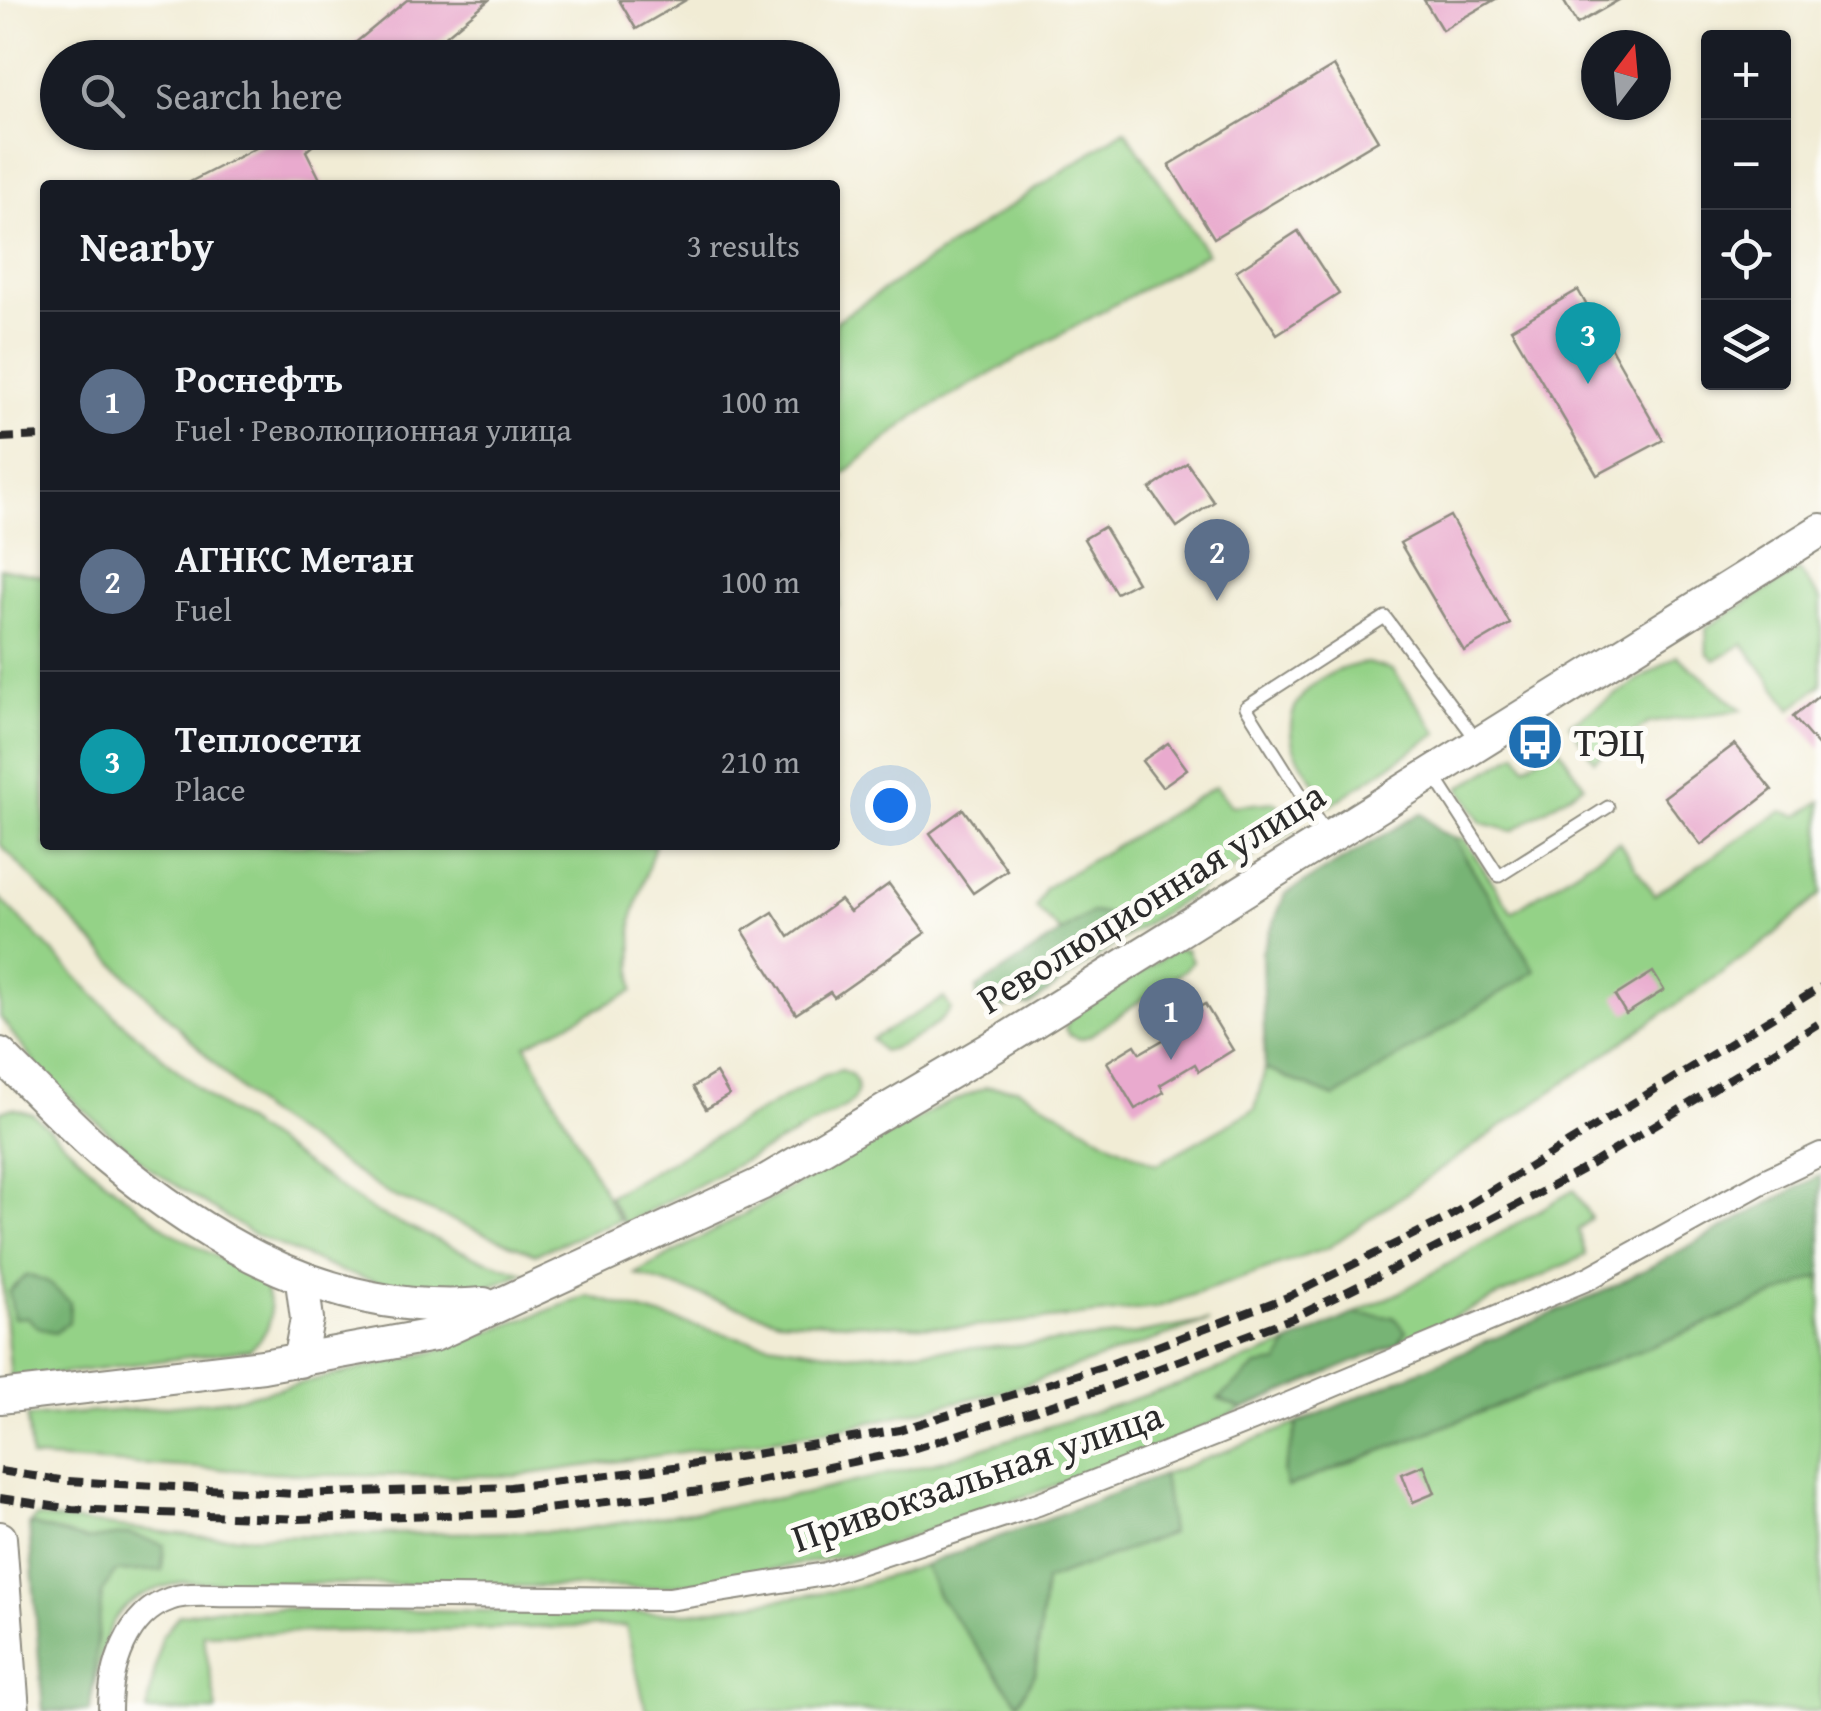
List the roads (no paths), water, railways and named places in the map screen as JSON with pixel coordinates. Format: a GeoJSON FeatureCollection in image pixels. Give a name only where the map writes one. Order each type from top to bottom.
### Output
{"type":"FeatureCollection","features":[{"type":"Feature","properties":{"kind":"street","name":"Революционная улица"},"geometry":{"type":"LineString","coordinates":[[0,1397],[299,1361],[434,1335],[762,1184],[995,1046],[1821,530]]}},
{"type":"Feature","properties":{"kind":"street"},"geometry":{"type":"LineString","coordinates":[[0,1054],[104,1155],[213,1236],[302,1280],[391,1304],[443,1308],[508,1302]]}},
{"type":"Feature","properties":{"kind":"street","name":"Привокзальная улица"},"geometry":{"type":"LineString","coordinates":[[110,1711],[110,1692],[124,1644],[139,1616],[172,1598],[234,1594],[670,1598],[825,1574],[1038,1504],[1554,1293],[1821,1154]]}},
{"type":"Feature","properties":{"kind":"street"},"geometry":{"type":"LineString","coordinates":[[299,1361],[307,1319],[302,1280]]}},
{"type":"Feature","properties":{"kind":"street"},"geometry":{"type":"LineString","coordinates":[[0,1538],[13,1711]]}},
{"type":"Feature","properties":{"kind":"lane"},"geometry":{"type":"LineString","coordinates":[[1328,836],[1246,707],[1384,618],[1478,743]]}},
{"type":"Feature","properties":{"kind":"lane"},"geometry":{"type":"LineString","coordinates":[[1432,772],[1498,876],[1608,807]]}},
{"type":"Feature","properties":{"kind":"railway"},"geometry":{"type":"LineString","coordinates":[[0,438],[40,436]]}},
{"type":"Feature","properties":{"kind":"railway"},"geometry":{"type":"LineString","coordinates":[[0,1471],[68,1481],[296,1494],[510,1487],[690,1465],[899,1430],[1105,1366],[1290,1296],[1445,1219],[1821,987]]}},
{"type":"Feature","properties":{"kind":"railway"},"geometry":{"type":"LineString","coordinates":[[0,1498],[72,1509],[299,1519],[512,1513],[717,1489],[903,1452],[1106,1388],[1293,1318],[1458,1237],[1587,1167],[1821,1022]]}},
{"type":"Feature","properties":{"kind":"place","name":"Теплосети"},"geometry":{"type":"Point","coordinates":[1588,384]}},
{"type":"Feature","properties":{"kind":"place","name":"АГНКС Метан"},"geometry":{"type":"Point","coordinates":[1217,601]}},
{"type":"Feature","properties":{"kind":"place","name":"ТЭЦ"},"geometry":{"type":"Point","coordinates":[1535,742]}},
{"type":"Feature","properties":{"kind":"place","name":"Роснефть"},"geometry":{"type":"Point","coordinates":[1171,1060]}}]}
